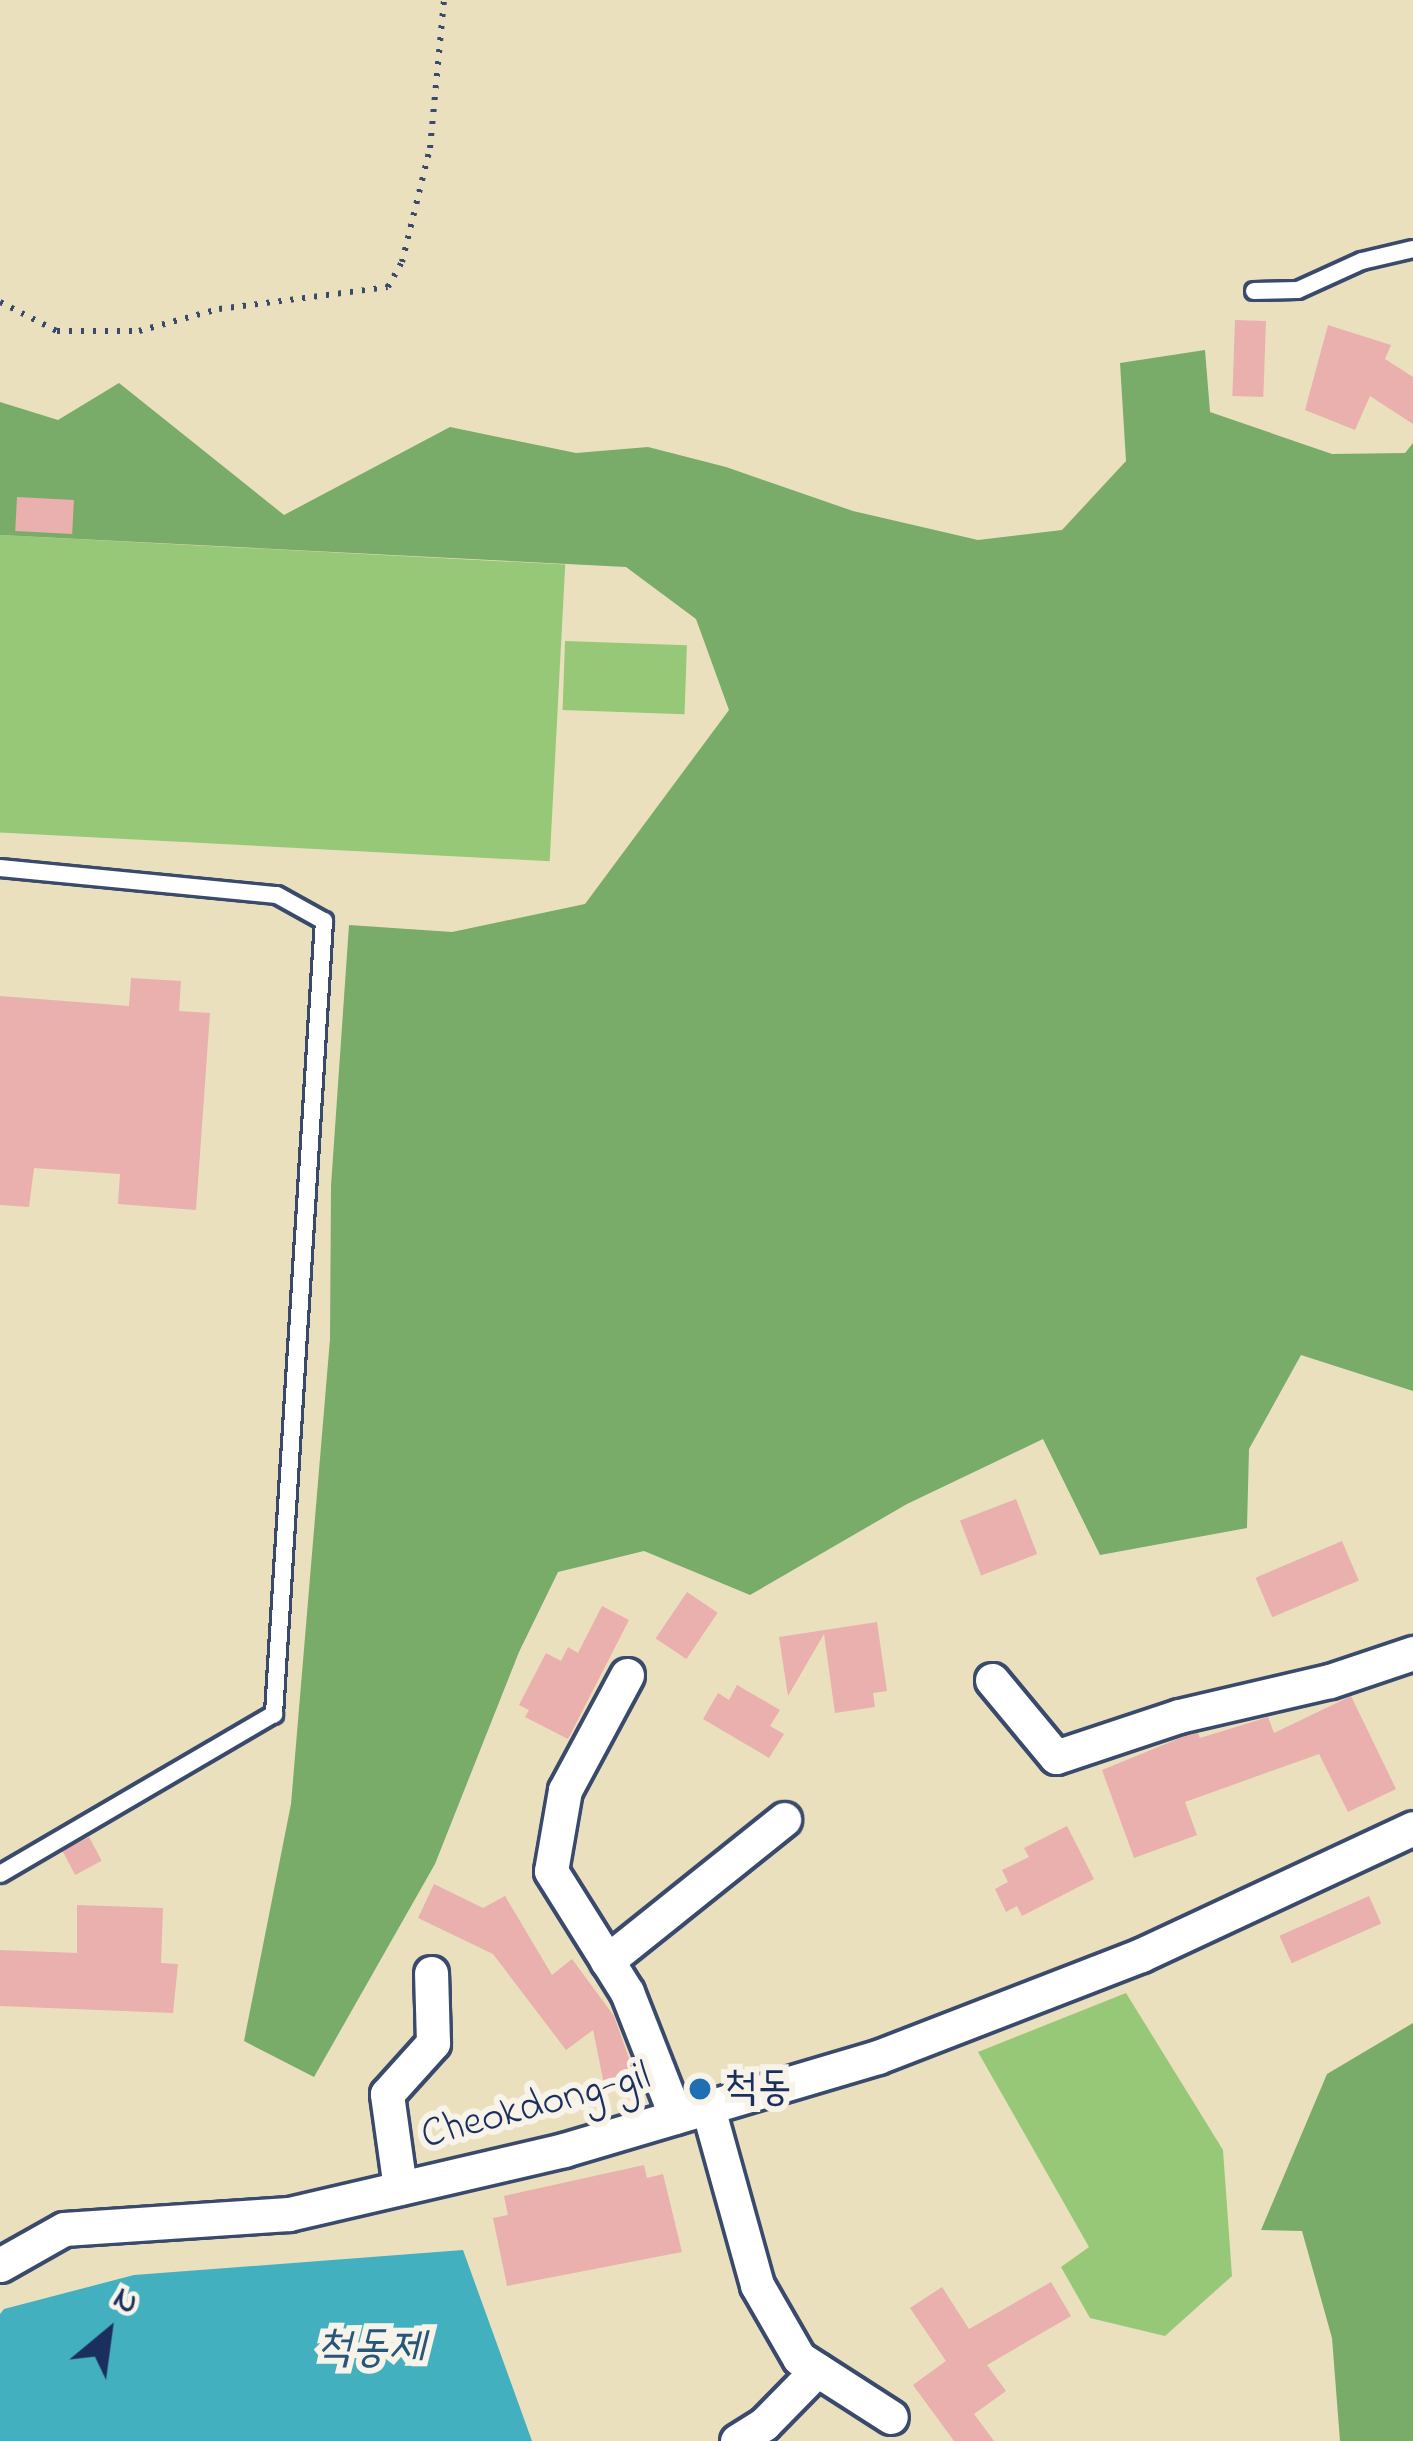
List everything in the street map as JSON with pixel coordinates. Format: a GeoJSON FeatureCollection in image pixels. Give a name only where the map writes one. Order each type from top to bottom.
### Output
{"type":"FeatureCollection","features":[{"type":"Feature","properties":{"kind":"street"},"geometry":{"type":"LineString","coordinates":[[992,1680],[1056,1757],[1179,1716],[1330,1681],[1413,1652]]}},
{"type":"Feature","properties":{"kind":"street"},"geometry":{"type":"LineString","coordinates":[[627,1675],[565,1790],[551,1871],[627,1992],[692,2112],[757,2284],[799,2358],[892,2416]]}},
{"type":"Feature","properties":{"kind":"street"},"geometry":{"type":"LineString","coordinates":[[607,1960],[784,1819]]}},
{"type":"Feature","properties":{"kind":"street","name":"Cheokdong-gil"},"geometry":{"type":"LineString","coordinates":[[0,2265],[64,2229],[289,2215],[564,2150],[878,2057],[1142,1955],[1413,1828]]}},
{"type":"Feature","properties":{"kind":"street"},"geometry":{"type":"LineString","coordinates":[[400,2188],[387,2094],[433,2043],[431,1973]]}},
{"type":"Feature","properties":{"kind":"street"},"geometry":{"type":"LineString","coordinates":[[737,2441],[764,2424],[818,2370]]}},
{"type":"Feature","properties":{"kind":"lane"},"geometry":{"type":"LineString","coordinates":[[1254,291],[1298,290],[1362,261],[1413,249]]}},
{"type":"Feature","properties":{"kind":"lane"},"geometry":{"type":"LineString","coordinates":[[0,868],[277,895],[324,921],[274,1714],[0,1874]]}},
{"type":"Feature","properties":{"kind":"path"},"geometry":{"type":"LineString","coordinates":[[0,302],[57,331],[139,332],[219,309],[388,287],[402,262],[430,148],[444,0]]}},
{"type":"Feature","properties":{"kind":"green space"},"geometry":{"type":"Polygon","coordinates":[[[1205,350],[1210,412],[1332,454],[1405,453],[1413,443],[1413,1391],[1301,1355],[1249,1449],[1247,1528],[1100,1555],[1043,1439],[907,1504],[750,1595],[644,1551],[558,1572],[519,1652],[435,1864],[314,2077],[244,2041],[291,1804],[330,1339],[331,1186],[349,925],[452,932],[585,904],[729,710],[696,619],[626,567],[0,535],[0,402],[58,420],[119,383],[284,515],[450,427],[576,453],[648,447],[726,467],[853,511],[978,540],[1062,530],[1126,461],[1120,363],[1205,350]]]}},
{"type":"Feature","properties":{"kind":"green space"},"geometry":{"type":"Polygon","coordinates":[[[0,535],[565,565],[550,861],[0,832],[0,535]]]}},
{"type":"Feature","properties":{"kind":"green space"},"geometry":{"type":"Polygon","coordinates":[[[565,641],[687,645],[685,714],[563,710],[565,641]]]}},
{"type":"Feature","properties":{"kind":"green space"},"geometry":{"type":"Polygon","coordinates":[[[1126,1993],[1223,2150],[1232,2276],[1165,2336],[1090,2318],[1061,2267],[1089,2247],[978,2052],[1126,1993]]]}},
{"type":"Feature","properties":{"kind":"green space"},"geometry":{"type":"Polygon","coordinates":[[[1413,2023],[1413,2441],[1340,2441],[1332,2338],[1302,2231],[1261,2230],[1327,2074],[1413,2023]]]}},
{"type":"Feature","properties":{"kind":"water","name":"척동제"},"geometry":{"type":"Polygon","coordinates":[[[463,2250],[532,2441],[0,2441],[0,2314],[4,2309],[134,2275],[463,2250]]]}},
{"type":"Feature","properties":{"kind":"building"},"geometry":{"type":"Polygon","coordinates":[[[1235,320],[1266,321],[1263,397],[1232,396],[1235,320]]]}},
{"type":"Feature","properties":{"kind":"building"},"geometry":{"type":"Polygon","coordinates":[[[1328,325],[1391,345],[1385,359],[1413,377],[1413,424],[1370,396],[1355,430],[1305,410],[1328,325]]]}},
{"type":"Feature","properties":{"kind":"building"},"geometry":{"type":"Polygon","coordinates":[[[17,497],[74,500],[72,534],[15,531],[17,497]]]}},
{"type":"Feature","properties":{"kind":"building"},"geometry":{"type":"Polygon","coordinates":[[[131,978],[181,981],[179,1011],[210,1013],[196,1210],[118,1204],[120,1174],[34,1168],[29,1207],[0,1205],[0,996],[129,1006],[131,978]]]}},
{"type":"Feature","properties":{"kind":"building"},"geometry":{"type":"Polygon","coordinates":[[[1016,1499],[1037,1554],[981,1576],[960,1521],[1016,1499]]]}},
{"type":"Feature","properties":{"kind":"building"},"geometry":{"type":"Polygon","coordinates":[[[1342,1541],[1359,1581],[1272,1617],[1255,1578],[1342,1541]]]}},
{"type":"Feature","properties":{"kind":"building"},"geometry":{"type":"Polygon","coordinates":[[[687,1592],[718,1613],[686,1659],[656,1638],[687,1592]]]}},
{"type":"Feature","properties":{"kind":"building"},"geometry":{"type":"Polygon","coordinates":[[[602,1606],[629,1620],[568,1739],[525,1717],[529,1710],[519,1705],[546,1653],[561,1661],[568,1647],[578,1653],[602,1606]]]}},
{"type":"Feature","properties":{"kind":"building"},"geometry":{"type":"Polygon","coordinates":[[[877,1622],[887,1691],[873,1693],[875,1707],[835,1713],[824,1634],[788,1696],[779,1637],[877,1622]]]}},
{"type":"Feature","properties":{"kind":"building"},"geometry":{"type":"Polygon","coordinates":[[[737,1685],[780,1710],[770,1726],[784,1734],[769,1758],[703,1719],[718,1693],[729,1700],[737,1685]]]}},
{"type":"Feature","properties":{"kind":"building"},"geometry":{"type":"Polygon","coordinates":[[[1351,1696],[1396,1789],[1348,1812],[1319,1754],[1185,1802],[1197,1835],[1134,1858],[1102,1770],[1185,1736],[1198,1733],[1200,1738],[1268,1717],[1274,1733],[1351,1696]]]}},
{"type":"Feature","properties":{"kind":"building"},"geometry":{"type":"Polygon","coordinates":[[[1067,1826],[1094,1879],[1022,1916],[1017,1906],[1006,1912],[995,1889],[1008,1882],[1002,1870],[1029,1857],[1024,1848],[1067,1826]]]}},
{"type":"Feature","properties":{"kind":"building"},"geometry":{"type":"Polygon","coordinates":[[[89,1837],[102,1861],[75,1875],[63,1851],[89,1837]]]}},
{"type":"Feature","properties":{"kind":"building"},"geometry":{"type":"Polygon","coordinates":[[[434,1884],[483,1908],[505,1896],[552,1975],[572,1959],[614,2016],[636,2078],[604,2084],[593,2030],[566,2050],[493,1954],[418,1918],[434,1884]]]}},
{"type":"Feature","properties":{"kind":"building"},"geometry":{"type":"Polygon","coordinates":[[[1369,1896],[1381,1923],[1292,1963],[1279,1936],[1369,1896]]]}},
{"type":"Feature","properties":{"kind":"building"},"geometry":{"type":"Polygon","coordinates":[[[77,1905],[163,1908],[161,1963],[178,1964],[173,2013],[0,2006],[0,1950],[77,1953],[77,1905]]]}},
{"type":"Feature","properties":{"kind":"building"},"geometry":{"type":"Polygon","coordinates":[[[644,2165],[647,2178],[663,2174],[682,2252],[507,2286],[493,2218],[508,2215],[504,2196],[644,2165]]]}},
{"type":"Feature","properties":{"kind":"building"},"geometry":{"type":"Polygon","coordinates":[[[1051,2282],[1071,2316],[987,2365],[1006,2391],[974,2414],[994,2441],[954,2441],[913,2385],[946,2361],[910,2308],[942,2287],[969,2329],[1051,2282]]]}},
{"type":"Feature","properties":{"kind":"place","name":"척동"},"geometry":{"type":"Point","coordinates":[700,2089]}}]}
